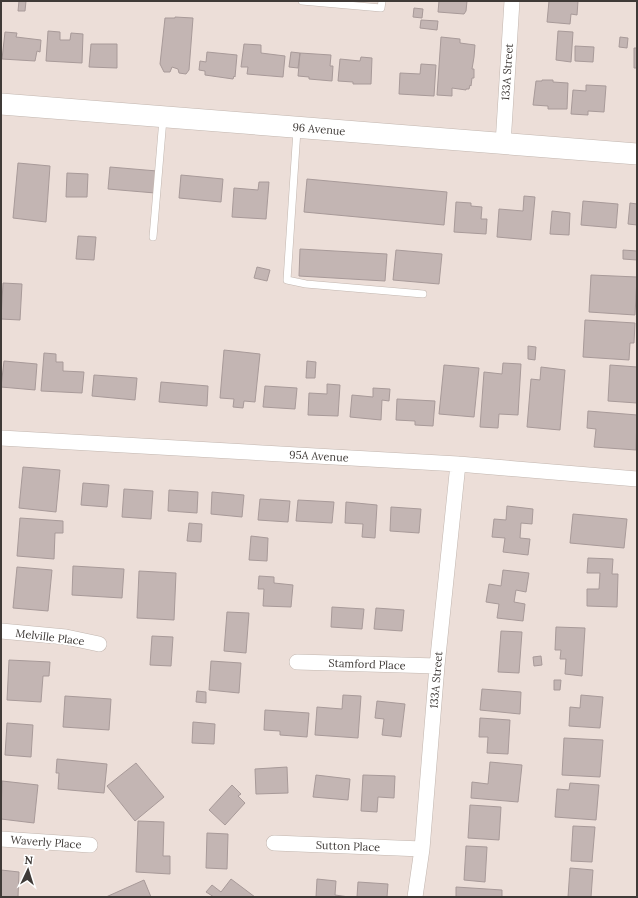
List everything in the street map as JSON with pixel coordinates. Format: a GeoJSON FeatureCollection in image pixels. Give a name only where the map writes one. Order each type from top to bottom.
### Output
{"type":"FeatureCollection","features":[{"type":"Feature","properties":{"kind":"main road","name":"96 Avenue"},"geometry":{"type":"LineString","coordinates":[[1,104],[637,154]]}},
{"type":"Feature","properties":{"kind":"street","name":"133A Street"},"geometry":{"type":"LineString","coordinates":[[503,144],[512,1]]}},
{"type":"Feature","properties":{"kind":"street","name":"95A Avenue"},"geometry":{"type":"LineString","coordinates":[[1,438],[458,464],[637,479]]}},
{"type":"Feature","properties":{"kind":"street","name":"133A Street"},"geometry":{"type":"LineString","coordinates":[[415,897],[422,849],[437,666],[458,464]]}},
{"type":"Feature","properties":{"kind":"street","name":"Melville Place"},"geometry":{"type":"LineString","coordinates":[[1,631],[66,637],[99,644]]}},
{"type":"Feature","properties":{"kind":"street","name":"Stamford Place"},"geometry":{"type":"LineString","coordinates":[[297,662],[437,666]]}},
{"type":"Feature","properties":{"kind":"street","name":"Waverly Place"},"geometry":{"type":"LineString","coordinates":[[1,838],[90,845]]}},
{"type":"Feature","properties":{"kind":"street","name":"Sutton Place"},"geometry":{"type":"LineString","coordinates":[[274,843],[422,849]]}},
{"type":"Feature","properties":{"kind":"lane"},"geometry":{"type":"LineString","coordinates":[[302,1],[381,8],[382,1]]}},
{"type":"Feature","properties":{"kind":"lane"},"geometry":{"type":"LineString","coordinates":[[153,237],[163,117]]}},
{"type":"Feature","properties":{"kind":"lane"},"geometry":{"type":"LineString","coordinates":[[297,127],[287,280],[306,284],[423,294]]}},
{"type":"Feature","properties":{"kind":"building"},"geometry":{"type":"Polygon","coordinates":[[[19,1],[26,1],[25,11],[18,11],[19,1]]]}},
{"type":"Feature","properties":{"kind":"building"},"geometry":{"type":"Polygon","coordinates":[[[439,1],[467,1],[466,11],[464,14],[438,12],[439,1]]]}},
{"type":"Feature","properties":{"kind":"building"},"geometry":{"type":"Polygon","coordinates":[[[549,1],[578,1],[577,15],[571,14],[570,24],[547,22],[549,1]]]}},
{"type":"Feature","properties":{"kind":"building"},"geometry":{"type":"Polygon","coordinates":[[[414,8],[423,9],[422,18],[413,17],[414,8]]]}},
{"type":"Feature","properties":{"kind":"building"},"geometry":{"type":"Polygon","coordinates":[[[165,18],[193,18],[189,70],[186,74],[179,73],[178,69],[172,67],[170,72],[164,72],[160,64],[165,18]]]}},
{"type":"Feature","properties":{"kind":"building"},"geometry":{"type":"Polygon","coordinates":[[[421,20],[438,21],[437,30],[420,28],[421,20]]]}},
{"type":"Feature","properties":{"kind":"building"},"geometry":{"type":"Polygon","coordinates":[[[48,31],[60,32],[60,40],[70,40],[71,33],[83,34],[82,63],[46,61],[48,31]]]}},
{"type":"Feature","properties":{"kind":"building"},"geometry":{"type":"Polygon","coordinates":[[[558,31],[573,32],[571,62],[556,60],[558,31]]]}},
{"type":"Feature","properties":{"kind":"building"},"geometry":{"type":"Polygon","coordinates":[[[5,32],[17,33],[16,37],[41,40],[40,52],[37,51],[35,61],[2,59],[5,32]]]}},
{"type":"Feature","properties":{"kind":"building"},"geometry":{"type":"Polygon","coordinates":[[[441,37],[460,39],[460,43],[475,45],[472,69],[474,69],[474,78],[472,78],[471,86],[470,85],[469,89],[466,90],[452,88],[452,96],[437,95],[441,37]]]}},
{"type":"Feature","properties":{"kind":"building"},"geometry":{"type":"Polygon","coordinates":[[[620,37],[628,38],[627,48],[619,47],[620,37]]]}},
{"type":"Feature","properties":{"kind":"building"},"geometry":{"type":"Polygon","coordinates":[[[91,44],[117,44],[117,68],[89,67],[91,44]]]}},
{"type":"Feature","properties":{"kind":"building"},"geometry":{"type":"Polygon","coordinates":[[[244,44],[261,45],[261,53],[285,56],[283,77],[247,74],[248,67],[241,67],[244,44]]]}},
{"type":"Feature","properties":{"kind":"building"},"geometry":{"type":"Polygon","coordinates":[[[575,46],[594,47],[593,62],[575,61],[575,46]]]}},
{"type":"Feature","properties":{"kind":"building"},"geometry":{"type":"Polygon","coordinates":[[[634,48],[637,48],[637,68],[634,68],[634,48]]]}},
{"type":"Feature","properties":{"kind":"building"},"geometry":{"type":"Polygon","coordinates":[[[207,52],[237,55],[235,77],[234,76],[233,79],[205,75],[205,71],[199,70],[200,61],[206,62],[207,52]]]}},
{"type":"Feature","properties":{"kind":"building"},"geometry":{"type":"Polygon","coordinates":[[[291,52],[300,53],[298,68],[289,67],[291,52]]]}},
{"type":"Feature","properties":{"kind":"building"},"geometry":{"type":"Polygon","coordinates":[[[300,53],[331,55],[330,66],[333,66],[332,81],[309,79],[309,77],[298,76],[300,53]]]}},
{"type":"Feature","properties":{"kind":"building"},"geometry":{"type":"Polygon","coordinates":[[[361,57],[372,58],[371,84],[353,84],[353,82],[338,81],[340,59],[360,61],[361,57]]]}},
{"type":"Feature","properties":{"kind":"building"},"geometry":{"type":"Polygon","coordinates":[[[421,64],[436,65],[434,96],[399,94],[400,73],[420,74],[421,64]]]}},
{"type":"Feature","properties":{"kind":"building"},"geometry":{"type":"Polygon","coordinates":[[[553,80],[553,82],[568,83],[567,109],[548,109],[548,106],[533,105],[536,81],[553,80]]]}},
{"type":"Feature","properties":{"kind":"building"},"geometry":{"type":"Polygon","coordinates":[[[586,85],[606,86],[604,112],[588,111],[588,115],[571,114],[573,90],[586,91],[586,85]]]}},
{"type":"Feature","properties":{"kind":"building"},"geometry":{"type":"Polygon","coordinates":[[[18,163],[50,166],[46,222],[13,218],[18,163]]]}},
{"type":"Feature","properties":{"kind":"building"},"geometry":{"type":"Polygon","coordinates":[[[110,167],[157,171],[155,193],[108,189],[110,167]]]}},
{"type":"Feature","properties":{"kind":"building"},"geometry":{"type":"Polygon","coordinates":[[[67,173],[88,174],[87,197],[66,197],[67,173]]]}},
{"type":"Feature","properties":{"kind":"building"},"geometry":{"type":"Polygon","coordinates":[[[181,175],[223,179],[221,202],[179,198],[181,175]]]}},
{"type":"Feature","properties":{"kind":"building"},"geometry":{"type":"Polygon","coordinates":[[[307,179],[447,192],[444,225],[304,212],[307,179]]]}},
{"type":"Feature","properties":{"kind":"building"},"geometry":{"type":"Polygon","coordinates":[[[259,182],[269,182],[266,219],[232,217],[234,188],[258,190],[259,182]]]}},
{"type":"Feature","properties":{"kind":"building"},"geometry":{"type":"Polygon","coordinates":[[[524,196],[535,197],[531,240],[497,237],[499,209],[523,211],[524,196]]]}},
{"type":"Feature","properties":{"kind":"building"},"geometry":{"type":"Polygon","coordinates":[[[583,201],[618,204],[616,228],[581,225],[583,201]]]}},
{"type":"Feature","properties":{"kind":"building"},"geometry":{"type":"Polygon","coordinates":[[[456,202],[471,203],[471,206],[482,207],[481,219],[487,219],[486,234],[454,232],[456,202]]]}},
{"type":"Feature","properties":{"kind":"building"},"geometry":{"type":"Polygon","coordinates":[[[630,203],[637,204],[637,225],[628,224],[630,203]]]}},
{"type":"Feature","properties":{"kind":"building"},"geometry":{"type":"Polygon","coordinates":[[[552,211],[570,213],[569,235],[550,234],[552,211]]]}},
{"type":"Feature","properties":{"kind":"building"},"geometry":{"type":"Polygon","coordinates":[[[78,236],[96,237],[94,260],[76,259],[78,236]]]}},
{"type":"Feature","properties":{"kind":"building"},"geometry":{"type":"Polygon","coordinates":[[[300,249],[387,254],[385,281],[299,276],[300,249]]]}},
{"type":"Feature","properties":{"kind":"building"},"geometry":{"type":"Polygon","coordinates":[[[396,250],[442,254],[439,284],[393,280],[396,250]]]}},
{"type":"Feature","properties":{"kind":"building"},"geometry":{"type":"Polygon","coordinates":[[[623,250],[637,251],[637,260],[623,259],[623,250]]]}},
{"type":"Feature","properties":{"kind":"building"},"geometry":{"type":"Polygon","coordinates":[[[257,267],[270,270],[267,281],[254,278],[257,267]]]}},
{"type":"Feature","properties":{"kind":"building"},"geometry":{"type":"Polygon","coordinates":[[[591,275],[637,277],[635,315],[589,312],[591,275]]]}},
{"type":"Feature","properties":{"kind":"building"},"geometry":{"type":"Polygon","coordinates":[[[3,283],[22,284],[20,320],[1,319],[3,283]]]}},
{"type":"Feature","properties":{"kind":"building"},"geometry":{"type":"Polygon","coordinates":[[[585,320],[635,323],[634,343],[630,343],[629,360],[583,357],[585,320]]]}},
{"type":"Feature","properties":{"kind":"building"},"geometry":{"type":"Polygon","coordinates":[[[528,346],[536,347],[535,360],[528,359],[528,346]]]}},
{"type":"Feature","properties":{"kind":"building"},"geometry":{"type":"Polygon","coordinates":[[[224,350],[260,354],[255,402],[244,401],[243,408],[233,407],[234,399],[220,398],[224,350]]]}},
{"type":"Feature","properties":{"kind":"building"},"geometry":{"type":"Polygon","coordinates":[[[44,353],[56,354],[56,362],[63,362],[63,371],[84,372],[82,393],[41,391],[44,353]]]}},
{"type":"Feature","properties":{"kind":"building"},"geometry":{"type":"Polygon","coordinates":[[[4,361],[37,364],[35,390],[1,387],[4,361]]]}},
{"type":"Feature","properties":{"kind":"building"},"geometry":{"type":"Polygon","coordinates":[[[307,361],[316,362],[315,378],[306,378],[307,361]]]}},
{"type":"Feature","properties":{"kind":"building"},"geometry":{"type":"Polygon","coordinates":[[[503,363],[521,364],[518,415],[499,414],[498,428],[480,427],[484,372],[502,374],[503,363]]]}},
{"type":"Feature","properties":{"kind":"building"},"geometry":{"type":"Polygon","coordinates":[[[444,365],[479,368],[474,417],[439,414],[444,365]]]}},
{"type":"Feature","properties":{"kind":"building"},"geometry":{"type":"Polygon","coordinates":[[[610,365],[637,367],[637,403],[608,401],[610,365]]]}},
{"type":"Feature","properties":{"kind":"building"},"geometry":{"type":"Polygon","coordinates":[[[541,367],[565,370],[560,430],[527,427],[531,379],[540,380],[541,367]]]}},
{"type":"Feature","properties":{"kind":"building"},"geometry":{"type":"Polygon","coordinates":[[[94,375],[137,378],[135,400],[92,396],[94,375]]]}},
{"type":"Feature","properties":{"kind":"building"},"geometry":{"type":"Polygon","coordinates":[[[161,382],[208,386],[207,406],[159,402],[161,382]]]}},
{"type":"Feature","properties":{"kind":"building"},"geometry":{"type":"Polygon","coordinates":[[[327,384],[340,385],[338,416],[308,415],[309,393],[327,394],[327,384]]]}},
{"type":"Feature","properties":{"kind":"building"},"geometry":{"type":"Polygon","coordinates":[[[265,386],[297,388],[295,409],[263,407],[265,386]]]}},
{"type":"Feature","properties":{"kind":"building"},"geometry":{"type":"Polygon","coordinates":[[[373,388],[390,389],[389,401],[382,400],[381,420],[350,417],[352,395],[373,397],[373,388]]]}},
{"type":"Feature","properties":{"kind":"building"},"geometry":{"type":"Polygon","coordinates":[[[397,399],[435,401],[433,426],[415,425],[415,421],[396,420],[397,399]]]}},
{"type":"Feature","properties":{"kind":"building"},"geometry":{"type":"Polygon","coordinates":[[[588,411],[637,415],[636,450],[594,447],[596,429],[587,428],[588,411]]]}},
{"type":"Feature","properties":{"kind":"building"},"geometry":{"type":"Polygon","coordinates":[[[23,467],[60,470],[56,512],[19,508],[23,467]]]}},
{"type":"Feature","properties":{"kind":"building"},"geometry":{"type":"Polygon","coordinates":[[[83,483],[109,485],[107,507],[81,505],[83,483]]]}},
{"type":"Feature","properties":{"kind":"building"},"geometry":{"type":"Polygon","coordinates":[[[124,489],[153,491],[151,519],[122,517],[124,489]]]}},
{"type":"Feature","properties":{"kind":"building"},"geometry":{"type":"Polygon","coordinates":[[[169,490],[198,492],[197,513],[168,511],[169,490]]]}},
{"type":"Feature","properties":{"kind":"building"},"geometry":{"type":"Polygon","coordinates":[[[212,492],[244,495],[242,517],[211,514],[212,492]]]}},
{"type":"Feature","properties":{"kind":"building"},"geometry":{"type":"Polygon","coordinates":[[[260,499],[290,501],[288,522],[258,520],[260,499]]]}},
{"type":"Feature","properties":{"kind":"building"},"geometry":{"type":"Polygon","coordinates":[[[298,500],[334,502],[332,523],[296,521],[298,500]]]}},
{"type":"Feature","properties":{"kind":"building"},"geometry":{"type":"Polygon","coordinates":[[[346,502],[377,505],[375,538],[362,537],[363,524],[345,523],[346,502]]]}},
{"type":"Feature","properties":{"kind":"building"},"geometry":{"type":"Polygon","coordinates":[[[507,506],[533,509],[532,524],[521,523],[520,538],[530,539],[528,555],[503,552],[505,538],[492,537],[494,519],[506,520],[507,506]]]}},
{"type":"Feature","properties":{"kind":"building"},"geometry":{"type":"Polygon","coordinates":[[[391,507],[421,509],[419,533],[390,531],[391,507]]]}},
{"type":"Feature","properties":{"kind":"building"},"geometry":{"type":"Polygon","coordinates":[[[573,514],[627,519],[624,548],[570,543],[573,514]]]}},
{"type":"Feature","properties":{"kind":"building"},"geometry":{"type":"Polygon","coordinates":[[[20,518],[63,521],[63,533],[55,533],[54,559],[17,556],[20,518]]]}},
{"type":"Feature","properties":{"kind":"building"},"geometry":{"type":"Polygon","coordinates":[[[189,523],[202,524],[201,542],[187,541],[189,523]]]}},
{"type":"Feature","properties":{"kind":"building"},"geometry":{"type":"Polygon","coordinates":[[[251,536],[268,538],[267,561],[249,560],[251,536]]]}},
{"type":"Feature","properties":{"kind":"building"},"geometry":{"type":"Polygon","coordinates":[[[588,558],[613,559],[612,574],[618,574],[617,607],[587,606],[587,589],[599,589],[600,573],[587,573],[588,558]]]}},
{"type":"Feature","properties":{"kind":"building"},"geometry":{"type":"Polygon","coordinates":[[[73,566],[124,569],[122,598],[72,595],[73,566]]]}},
{"type":"Feature","properties":{"kind":"building"},"geometry":{"type":"Polygon","coordinates":[[[17,567],[52,570],[48,611],[13,608],[17,567]]]}},
{"type":"Feature","properties":{"kind":"building"},"geometry":{"type":"Polygon","coordinates":[[[503,570],[529,573],[526,592],[516,590],[514,602],[525,604],[523,621],[497,618],[499,604],[486,602],[489,584],[501,586],[503,570]]]}},
{"type":"Feature","properties":{"kind":"building"},"geometry":{"type":"Polygon","coordinates":[[[139,571],[176,573],[174,620],[137,618],[139,571]]]}},
{"type":"Feature","properties":{"kind":"building"},"geometry":{"type":"Polygon","coordinates":[[[259,576],[274,577],[274,583],[293,585],[291,607],[263,606],[264,589],[258,589],[259,576]]]}},
{"type":"Feature","properties":{"kind":"building"},"geometry":{"type":"Polygon","coordinates":[[[332,607],[364,609],[362,629],[331,627],[332,607]]]}},
{"type":"Feature","properties":{"kind":"building"},"geometry":{"type":"Polygon","coordinates":[[[376,608],[404,610],[402,631],[374,629],[376,608]]]}},
{"type":"Feature","properties":{"kind":"building"},"geometry":{"type":"Polygon","coordinates":[[[227,612],[249,613],[246,653],[224,651],[227,612]]]}},
{"type":"Feature","properties":{"kind":"building"},"geometry":{"type":"Polygon","coordinates":[[[556,627],[585,628],[582,676],[565,674],[566,659],[560,659],[561,650],[555,650],[556,627]]]}},
{"type":"Feature","properties":{"kind":"building"},"geometry":{"type":"Polygon","coordinates":[[[501,631],[522,632],[519,673],[498,672],[501,631]]]}},
{"type":"Feature","properties":{"kind":"building"},"geometry":{"type":"Polygon","coordinates":[[[152,636],[173,637],[171,666],[150,665],[152,636]]]}},
{"type":"Feature","properties":{"kind":"building"},"geometry":{"type":"Polygon","coordinates":[[[541,656],[542,665],[534,666],[533,657],[541,656]]]}},
{"type":"Feature","properties":{"kind":"building"},"geometry":{"type":"Polygon","coordinates":[[[9,660],[50,662],[49,676],[43,676],[41,702],[7,700],[9,660]]]}},
{"type":"Feature","properties":{"kind":"building"},"geometry":{"type":"Polygon","coordinates":[[[211,661],[241,663],[239,693],[209,690],[211,661]]]}},
{"type":"Feature","properties":{"kind":"building"},"geometry":{"type":"Polygon","coordinates":[[[554,680],[561,680],[560,690],[554,690],[554,680]]]}},
{"type":"Feature","properties":{"kind":"building"},"geometry":{"type":"Polygon","coordinates":[[[482,689],[521,692],[520,714],[480,710],[482,689]]]}},
{"type":"Feature","properties":{"kind":"building"},"geometry":{"type":"Polygon","coordinates":[[[197,691],[206,692],[206,703],[196,702],[197,691]]]}},
{"type":"Feature","properties":{"kind":"building"},"geometry":{"type":"Polygon","coordinates":[[[343,695],[361,696],[358,738],[315,735],[317,707],[342,709],[343,695]]]}},
{"type":"Feature","properties":{"kind":"building"},"geometry":{"type":"Polygon","coordinates":[[[581,695],[603,697],[600,728],[569,726],[570,707],[580,708],[581,695]]]}},
{"type":"Feature","properties":{"kind":"building"},"geometry":{"type":"Polygon","coordinates":[[[65,696],[111,699],[109,730],[63,727],[65,696]]]}},
{"type":"Feature","properties":{"kind":"building"},"geometry":{"type":"Polygon","coordinates":[[[377,701],[405,704],[401,737],[382,735],[384,719],[375,718],[377,701]]]}},
{"type":"Feature","properties":{"kind":"building"},"geometry":{"type":"Polygon","coordinates":[[[265,710],[309,713],[307,737],[280,735],[280,731],[264,730],[265,710]]]}},
{"type":"Feature","properties":{"kind":"building"},"geometry":{"type":"Polygon","coordinates":[[[480,718],[510,720],[508,754],[487,753],[488,737],[479,737],[480,718]]]}},
{"type":"Feature","properties":{"kind":"building"},"geometry":{"type":"Polygon","coordinates":[[[193,722],[215,724],[214,744],[192,743],[193,722]]]}},
{"type":"Feature","properties":{"kind":"building"},"geometry":{"type":"Polygon","coordinates":[[[7,723],[33,725],[31,757],[5,755],[7,723]]]}},
{"type":"Feature","properties":{"kind":"building"},"geometry":{"type":"Polygon","coordinates":[[[564,738],[603,740],[600,777],[562,775],[564,738]]]}},
{"type":"Feature","properties":{"kind":"building"},"geometry":{"type":"Polygon","coordinates":[[[57,759],[107,764],[104,793],[58,789],[59,773],[56,773],[57,759]]]}},
{"type":"Feature","properties":{"kind":"building"},"geometry":{"type":"Polygon","coordinates":[[[490,762],[522,765],[518,802],[471,798],[472,782],[488,784],[490,762]]]}},
{"type":"Feature","properties":{"kind":"building"},"geometry":{"type":"Polygon","coordinates":[[[136,763],[164,797],[135,821],[107,786],[136,763]]]}},
{"type":"Feature","properties":{"kind":"building"},"geometry":{"type":"Polygon","coordinates":[[[287,767],[288,793],[256,794],[255,769],[287,767]]]}},
{"type":"Feature","properties":{"kind":"building"},"geometry":{"type":"Polygon","coordinates":[[[316,775],[350,779],[348,800],[313,797],[316,775]]]}},
{"type":"Feature","properties":{"kind":"building"},"geometry":{"type":"Polygon","coordinates":[[[363,775],[395,776],[394,798],[378,797],[377,812],[361,811],[363,775]]]}},
{"type":"Feature","properties":{"kind":"building"},"geometry":{"type":"Polygon","coordinates":[[[2,781],[38,785],[34,823],[1,819],[2,781]]]}},
{"type":"Feature","properties":{"kind":"building"},"geometry":{"type":"Polygon","coordinates":[[[570,783],[599,785],[596,820],[555,817],[557,789],[569,790],[570,783]]]}},
{"type":"Feature","properties":{"kind":"building"},"geometry":{"type":"Polygon","coordinates":[[[232,785],[241,794],[238,796],[245,803],[225,825],[209,810],[232,785]]]}},
{"type":"Feature","properties":{"kind":"building"},"geometry":{"type":"Polygon","coordinates":[[[470,805],[501,807],[499,840],[468,838],[470,805]]]}},
{"type":"Feature","properties":{"kind":"building"},"geometry":{"type":"Polygon","coordinates":[[[138,821],[164,822],[163,856],[170,856],[170,874],[136,872],[138,821]]]}},
{"type":"Feature","properties":{"kind":"building"},"geometry":{"type":"Polygon","coordinates":[[[573,826],[595,827],[592,862],[571,861],[573,826]]]}},
{"type":"Feature","properties":{"kind":"building"},"geometry":{"type":"Polygon","coordinates":[[[207,833],[228,834],[227,869],[206,868],[207,833]]]}},
{"type":"Feature","properties":{"kind":"building"},"geometry":{"type":"Polygon","coordinates":[[[466,846],[487,847],[485,882],[464,880],[466,846]]]}},
{"type":"Feature","properties":{"kind":"building"},"geometry":{"type":"Polygon","coordinates":[[[570,868],[593,870],[591,897],[568,897],[570,868]]]}},
{"type":"Feature","properties":{"kind":"building"},"geometry":{"type":"Polygon","coordinates":[[[1,870],[19,872],[18,897],[1,897],[1,870]]]}},
{"type":"Feature","properties":{"kind":"building"},"geometry":{"type":"Polygon","coordinates":[[[231,879],[255,897],[214,897],[206,892],[212,885],[221,892],[231,879]]]}},
{"type":"Feature","properties":{"kind":"building"},"geometry":{"type":"Polygon","coordinates":[[[317,879],[336,881],[335,895],[349,897],[316,897],[317,879]]]}},
{"type":"Feature","properties":{"kind":"building"},"geometry":{"type":"Polygon","coordinates":[[[144,880],[151,897],[106,897],[144,880]]]}},
{"type":"Feature","properties":{"kind":"building"},"geometry":{"type":"Polygon","coordinates":[[[358,882],[388,884],[387,897],[357,897],[358,882]]]}},
{"type":"Feature","properties":{"kind":"building"},"geometry":{"type":"Polygon","coordinates":[[[456,887],[502,890],[502,897],[456,897],[456,887]]]}}]}
